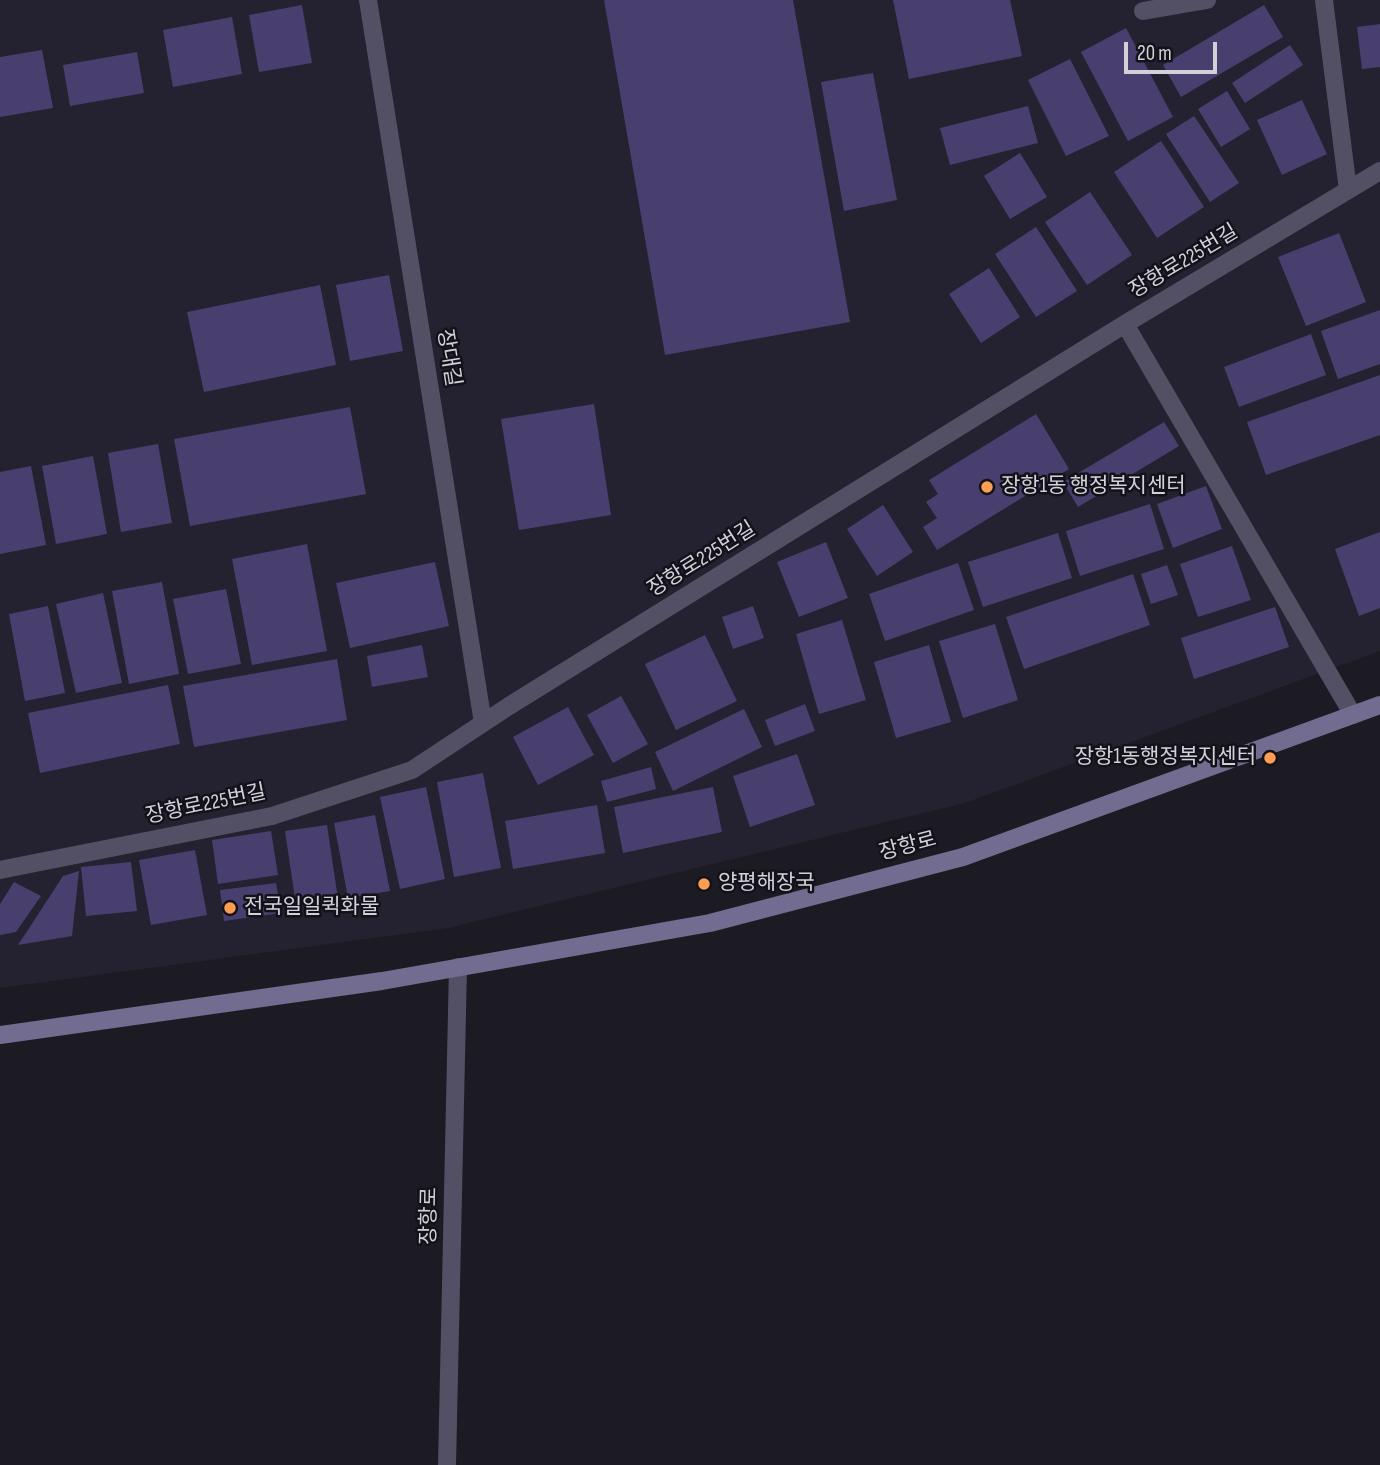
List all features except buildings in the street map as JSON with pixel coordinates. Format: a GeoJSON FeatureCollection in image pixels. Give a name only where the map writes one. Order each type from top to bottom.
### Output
{"type":"FeatureCollection","features":[{"type":"Feature","properties":{"kind":"main road","name":"장항로"},"geometry":{"type":"LineString","coordinates":[[0,1035],[382,981],[710,923],[962,856],[1380,705]]}},
{"type":"Feature","properties":{"kind":"street","name":"장대길"},"geometry":{"type":"LineString","coordinates":[[368,0],[483,723]]}},
{"type":"Feature","properties":{"kind":"street"},"geometry":{"type":"LineString","coordinates":[[1143,11],[1207,0]]}},
{"type":"Feature","properties":{"kind":"street"},"geometry":{"type":"LineString","coordinates":[[1324,0],[1348,190]]}},
{"type":"Feature","properties":{"kind":"street","name":"장항로225번길"},"geometry":{"type":"LineString","coordinates":[[0,870],[272,816],[412,770],[483,723],[1125,324],[1380,171]]}},
{"type":"Feature","properties":{"kind":"street"},"geometry":{"type":"LineString","coordinates":[[1125,324],[1353,715]]}},
{"type":"Feature","properties":{"kind":"street","name":"장항로"},"geometry":{"type":"LineString","coordinates":[[447,1465],[458,967]]}},
{"type":"Feature","properties":{"kind":"shaded area"},"geometry":{"type":"Polygon","coordinates":[[[0,0],[1380,0],[1380,651],[965,803],[448,928],[0,988],[0,0]]]}},
{"type":"Feature","properties":{"kind":"place","name":"장항1동 행정복지센터"},"geometry":{"type":"Point","coordinates":[987,487]}},
{"type":"Feature","properties":{"kind":"place","name":"장항1동행정복지센터"},"geometry":{"type":"Point","coordinates":[1270,758]}},
{"type":"Feature","properties":{"kind":"place","name":"양평해장국"},"geometry":{"type":"Point","coordinates":[704,884]}},
{"type":"Feature","properties":{"kind":"place","name":"전국일일퀵화물"},"geometry":{"type":"Point","coordinates":[230,908]}}]}
